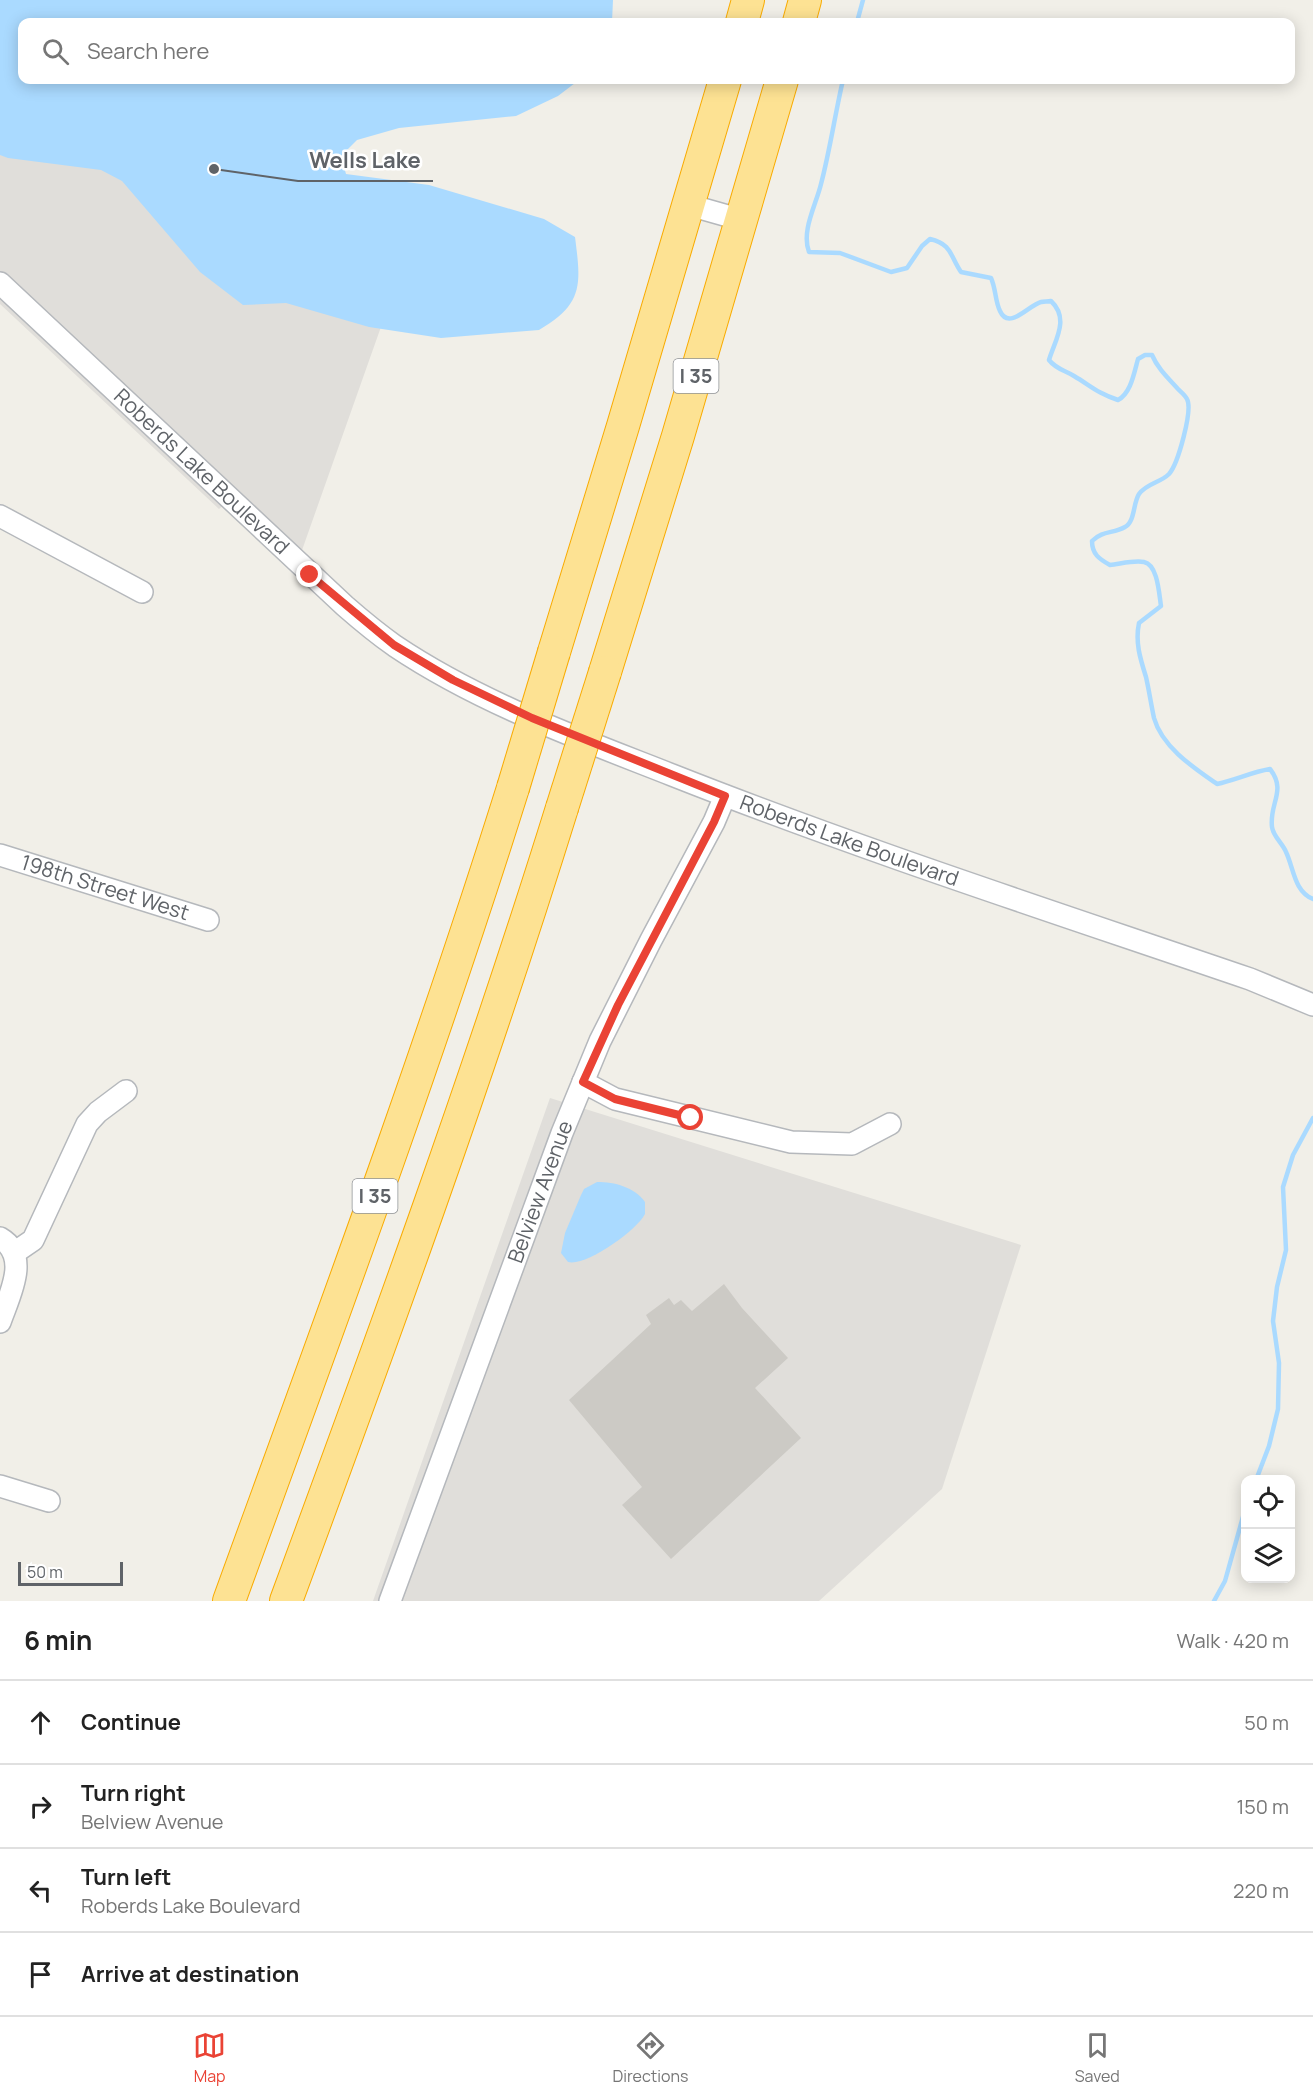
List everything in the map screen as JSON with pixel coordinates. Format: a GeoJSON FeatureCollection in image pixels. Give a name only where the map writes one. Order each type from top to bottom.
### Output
{"type":"FeatureCollection","features":[{"type":"Feature","properties":{"kind":"highway"},"geometry":{"type":"LineString","coordinates":[[743,18],[748,0]]}},
{"type":"Feature","properties":{"kind":"highway"},"geometry":{"type":"LineString","coordinates":[[800,18],[805,0]]}},
{"type":"Feature","properties":{"kind":"highway","name":"I 35"},"geometry":{"type":"LineString","coordinates":[[229,1601],[400,1127],[471,920],[607,480],[724,84]]}},
{"type":"Feature","properties":{"kind":"highway","name":"I 35"},"geometry":{"type":"LineString","coordinates":[[286,1601],[497,1013],[678,436],[781,84]]}},
{"type":"Feature","properties":{"kind":"street"},"geometry":{"type":"LineString","coordinates":[[689,205],[741,220]]}},
{"type":"Feature","properties":{"kind":"street","name":"Roberds Lake Boulevard"},"geometry":{"type":"LineString","coordinates":[[0,283],[310,575],[394,645],[453,680],[503,705],[725,796],[854,843],[1250,979],[1313,1005]]}},
{"type":"Feature","properties":{"kind":"street"},"geometry":{"type":"LineString","coordinates":[[0,516],[142,592]]}},
{"type":"Feature","properties":{"kind":"street","name":"Belview Avenue"},"geometry":{"type":"LineString","coordinates":[[390,1601],[535,1202],[583,1082],[618,1005],[714,822],[725,796]]}},
{"type":"Feature","properties":{"kind":"street","name":"198th Street West"},"geometry":{"type":"LineString","coordinates":[[0,855],[208,920]]}},
{"type":"Feature","properties":{"kind":"street"},"geometry":{"type":"LineString","coordinates":[[583,1082],[615,1099],[791,1142],[852,1144],[890,1124]]}},
{"type":"Feature","properties":{"kind":"street"},"geometry":{"type":"LineString","coordinates":[[14,1253],[33,1240],[87,1124],[98,1112],[126,1091]]}},
{"type":"Feature","properties":{"kind":"street"},"geometry":{"type":"LineString","coordinates":[[0,1238],[8,1242],[14,1253],[16,1278],[0,1322]]}},
{"type":"Feature","properties":{"kind":"street"},"geometry":{"type":"LineString","coordinates":[[0,1486],[49,1501]]}},
{"type":"Feature","properties":{"kind":"shaded area"},"geometry":{"type":"Polygon","coordinates":[[[0,57],[18,76],[18,84],[28,84],[388,307],[301,553],[237,492],[219,509],[0,304],[0,57]]]}},
{"type":"Feature","properties":{"kind":"shaded area"},"geometry":{"type":"Polygon","coordinates":[[[550,1098],[1021,1245],[942,1489],[819,1601],[373,1601],[550,1098]]]}},
{"type":"Feature","properties":{"kind":"water"},"geometry":{"type":"Polygon","coordinates":[[[0,0],[613,0],[612,18],[18,18],[18,84],[574,84],[558,96],[516,116],[399,128],[357,140],[341,156],[346,174],[429,185],[544,219],[575,237],[578,280],[572,302],[554,320],[539,330],[441,338],[369,327],[286,303],[243,305],[200,272],[122,181],[101,170],[0,155],[0,0]]]}},
{"type":"Feature","properties":{"kind":"water"},"geometry":{"type":"Polygon","coordinates":[[[597,1182],[617,1184],[630,1189],[645,1202],[645,1214],[632,1229],[610,1246],[586,1259],[568,1262],[561,1253],[565,1233],[584,1189],[597,1182]]]}},
{"type":"Feature","properties":{"kind":"building"},"geometry":{"type":"Polygon","coordinates":[[[724,1284],[742,1308],[788,1358],[755,1388],[801,1438],[671,1559],[622,1505],[642,1487],[569,1400],[651,1324],[646,1315],[669,1298],[674,1305],[681,1300],[692,1311],[724,1284]]]}},
{"type":"Feature","properties":{"kind":"waterway"},"geometry":{"type":"LineString","coordinates":[[858,18],[863,0]]}},
{"type":"Feature","properties":{"kind":"waterway"},"geometry":{"type":"LineString","coordinates":[[842,84],[819,192],[808,227],[809,252],[840,253],[891,272],[907,268],[922,246],[930,239],[937,241],[947,247],[961,272],[991,278],[998,307],[1004,316],[1014,318],[1036,304],[1051,301],[1060,315],[1059,330],[1049,360],[1057,367],[1099,392],[1118,400],[1129,388],[1138,359],[1145,355],[1152,355],[1157,365],[1187,399],[1186,425],[1173,468],[1169,474],[1139,494],[1128,525],[1096,538],[1092,541],[1093,549],[1099,558],[1110,565],[1144,562],[1149,564],[1155,574],[1161,606],[1139,623],[1138,643],[1158,729],[1180,756],[1217,784],[1270,769],[1277,784],[1272,827],[1286,852],[1298,885],[1313,899]]}},
{"type":"Feature","properties":{"kind":"waterway"},"geometry":{"type":"LineString","coordinates":[[1258,1475],[1269,1446],[1278,1409],[1279,1363],[1273,1321],[1277,1287],[1286,1250],[1283,1187],[1293,1155],[1313,1118]]}},
{"type":"Feature","properties":{"kind":"waterway"},"geometry":{"type":"LineString","coordinates":[[1214,1601],[1225,1581],[1241,1524]]}},
{"type":"Feature","properties":{"kind":"place","name":"Wells Lake"},"geometry":{"type":"Point","coordinates":[214,169]}},
{"type":"Feature","properties":{"kind":"route"},"geometry":{"type":"LineString","coordinates":[[310,575],[368,626],[423,664],[453,680],[532,718],[725,796],[714,822],[600,1041],[583,1082],[615,1099],[691,1118]]}}]}
